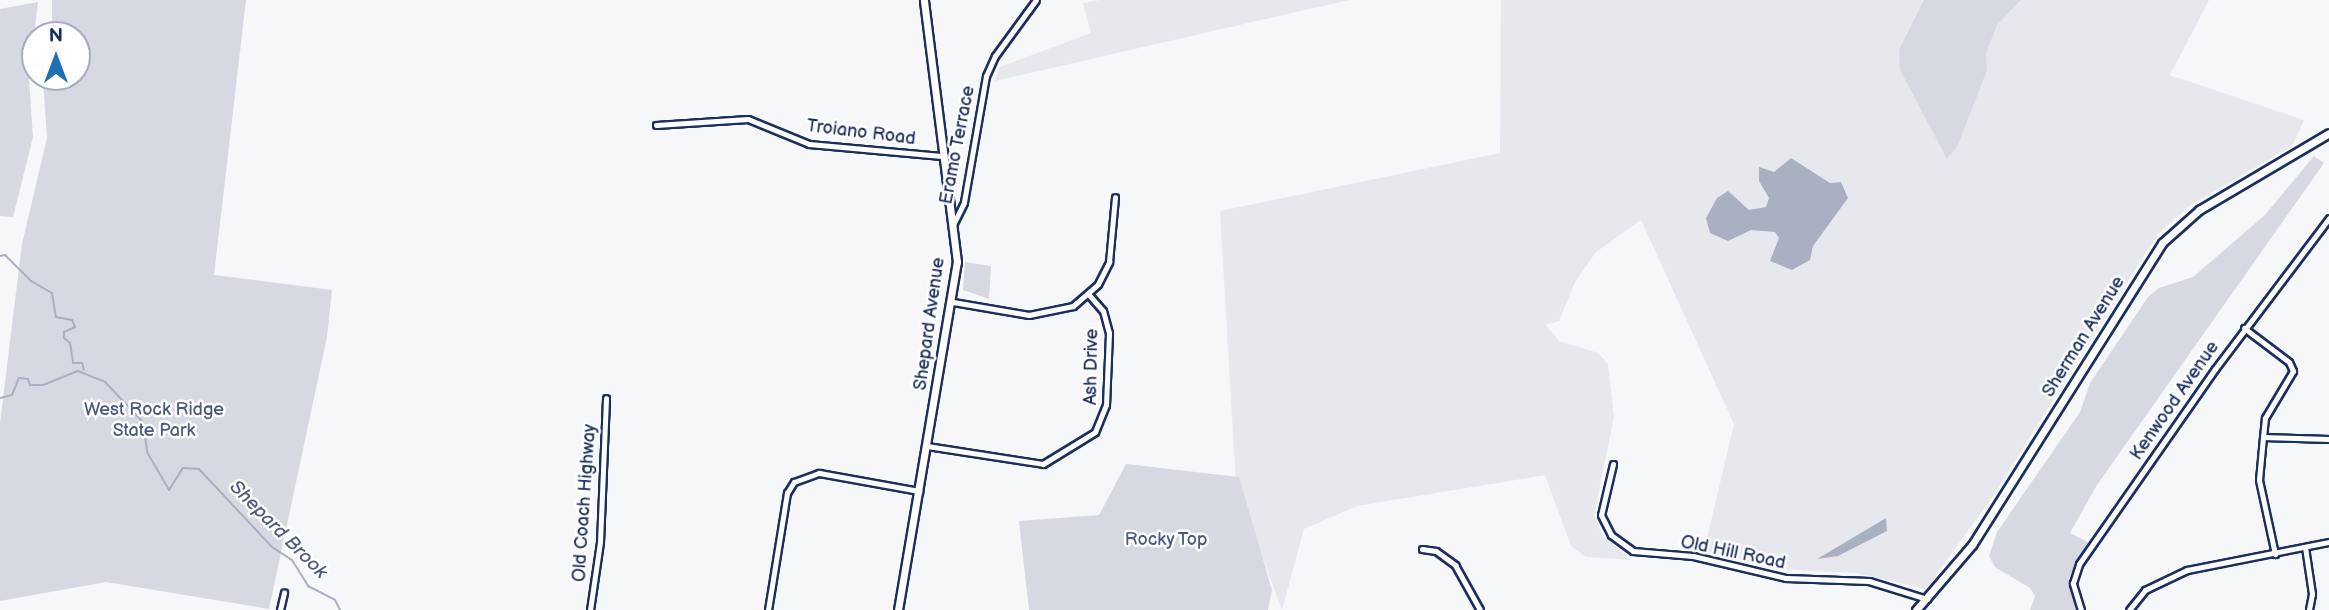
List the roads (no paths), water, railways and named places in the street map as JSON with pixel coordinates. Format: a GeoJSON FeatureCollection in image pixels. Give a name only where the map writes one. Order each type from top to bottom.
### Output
{"type":"FeatureCollection","features":[{"type":"Feature","properties":{"kind":"main road","name":"Shepard Avenue"},"geometry":{"type":"LineString","coordinates":[[898,610],[953,302],[957,262],[941,156],[924,0]]}},
{"type":"Feature","properties":{"kind":"main road","name":"Sherman Avenue"},"geometry":{"type":"LineString","coordinates":[[1916,610],[1972,545],[2162,243],[2190,216],[2329,133]]}},
{"type":"Feature","properties":{"kind":"street","name":"Eramo Terrace"},"geometry":{"type":"LineString","coordinates":[[953,225],[964,202],[990,66],[1036,0]]}},
{"type":"Feature","properties":{"kind":"street","name":"Troiano Road"},"geometry":{"type":"LineString","coordinates":[[656,125],[748,119],[809,144],[941,156]]}},
{"type":"Feature","properties":{"kind":"street"},"geometry":{"type":"LineString","coordinates":[[953,302],[1045,315],[1073,306],[1089,295],[1109,262],[1115,197]]}},
{"type":"Feature","properties":{"kind":"street","name":"Kenwood Avenue"},"geometry":{"type":"LineString","coordinates":[[2081,610],[2073,583],[2079,564],[2244,328],[2329,218]]}},
{"type":"Feature","properties":{"kind":"street","name":"Ash Drive"},"geometry":{"type":"LineString","coordinates":[[927,446],[1043,464],[1095,432],[1106,405],[1109,333],[1103,312],[1089,295]]}},
{"type":"Feature","properties":{"kind":"street"},"geometry":{"type":"LineString","coordinates":[[2244,328],[2289,362],[2293,371],[2264,418],[2259,481],[2276,554]]}},
{"type":"Feature","properties":{"kind":"street","name":"Old Coach Highway"},"geometry":{"type":"LineString","coordinates":[[590,610],[600,542],[606,398]]}},
{"type":"Feature","properties":{"kind":"street"},"geometry":{"type":"LineString","coordinates":[[2263,437],[2329,439]]}},
{"type":"Feature","properties":{"kind":"street","name":"Old Hill Road"},"geometry":{"type":"LineString","coordinates":[[1613,464],[1601,515],[1611,535],[1633,551],[1693,555],[1786,579],[1869,581],[1927,598]]}},
{"type":"Feature","properties":{"kind":"street"},"geometry":{"type":"LineString","coordinates":[[768,610],[787,493],[794,482],[820,473],[919,491]]}},
{"type":"Feature","properties":{"kind":"street"},"geometry":{"type":"LineString","coordinates":[[2129,610],[2145,590],[2164,578],[2329,542]]}},
{"type":"Feature","properties":{"kind":"street"},"geometry":{"type":"LineString","coordinates":[[2305,547],[2312,594],[2309,610]]}},
{"type":"Feature","properties":{"kind":"street"},"geometry":{"type":"LineString","coordinates":[[1422,549],[1436,551],[1455,565],[1480,610]]}},
{"type":"Feature","properties":{"kind":"street"},"geometry":{"type":"LineString","coordinates":[[280,610],[284,592]]}},
{"type":"Feature","properties":{"kind":"water"},"geometry":{"type":"Polygon","coordinates":[[[1791,158],[1830,183],[1841,182],[1848,198],[1813,246],[1810,260],[1792,270],[1770,261],[1779,238],[1775,232],[1751,230],[1728,241],[1710,233],[1706,218],[1717,198],[1728,191],[1749,210],[1766,207],[1769,198],[1759,181],[1759,167],[1774,172],[1791,158]]]}},
{"type":"Feature","properties":{"kind":"water"},"geometry":{"type":"Polygon","coordinates":[[[1886,518],[1887,531],[1838,556],[1817,559],[1886,518]]]}},
{"type":"Feature","properties":{"kind":"waterway"},"geometry":{"type":"LineString","coordinates":[[0,256],[5,255],[31,281],[52,293],[56,317],[72,320],[75,327],[64,332],[64,338],[70,343],[73,363],[82,363],[84,370]]}},
{"type":"Feature","properties":{"kind":"waterway","name":"Shepard Brook"},"geometry":{"type":"LineString","coordinates":[[0,398],[12,395],[19,378],[28,379],[30,385],[43,385],[78,371],[105,382],[143,422],[147,452],[169,490],[183,468],[199,469],[272,547],[292,560],[308,586],[335,600],[340,610]]}},
{"type":"Feature","properties":{"kind":"park label","name":"West Rock Ridge State Park"},"geometry":{"type":"Point","coordinates":[154,421]}},
{"type":"Feature","properties":{"kind":"park label","name":"Rocky Top"},"geometry":{"type":"Point","coordinates":[1166,540]}}]}
